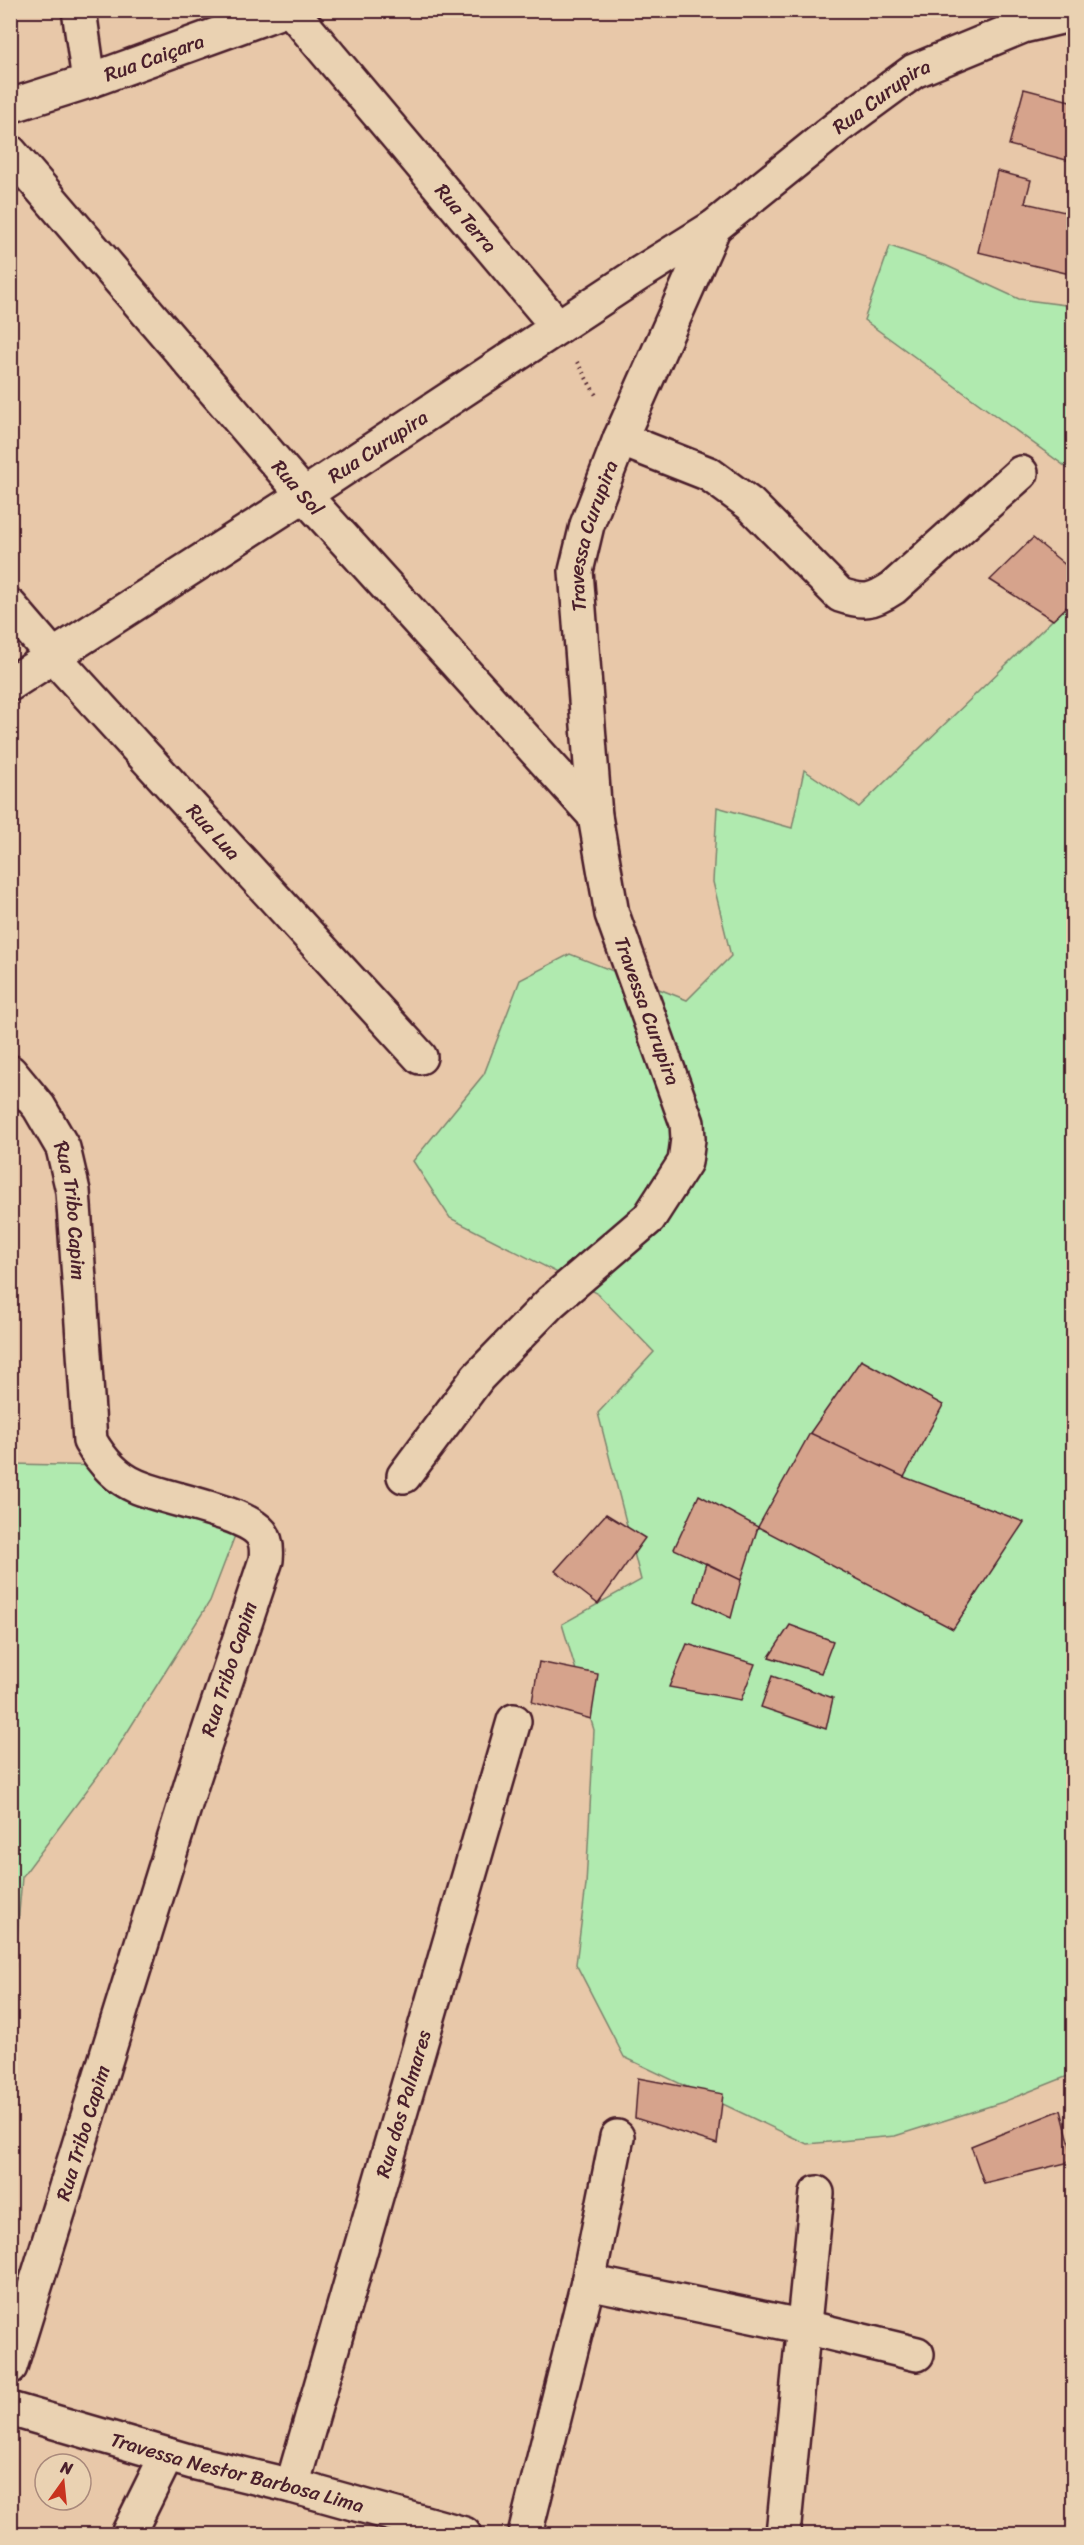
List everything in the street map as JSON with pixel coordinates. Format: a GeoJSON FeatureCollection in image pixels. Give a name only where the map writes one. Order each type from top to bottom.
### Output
{"type":"FeatureCollection","features":[{"type":"Feature","properties":{"kind":"street"},"geometry":{"type":"LineString","coordinates":[[79,10],[89,81]]}},
{"type":"Feature","properties":{"kind":"street","name":"Rua Caiçara"},"geometry":{"type":"LineString","coordinates":[[10,106],[89,81],[285,10]]}},
{"type":"Feature","properties":{"kind":"street","name":"Rua Terra"},"geometry":{"type":"LineString","coordinates":[[291,10],[558,327]]}},
{"type":"Feature","properties":{"kind":"street","name":"Rua Curupira"},"geometry":{"type":"LineString","coordinates":[[10,684],[714,227],[839,126],[914,71],[1023,26],[1074,14]]}},
{"type":"Feature","properties":{"kind":"street","name":"Rua Sol"},"geometry":{"type":"LineString","coordinates":[[10,152],[304,495],[595,816]]}},
{"type":"Feature","properties":{"kind":"street","name":"Rua Curupira"},"geometry":{"type":"LineString","coordinates":[[620,439],[714,227]]}},
{"type":"Feature","properties":{"kind":"street","name":"Travessa Curupira"},"geometry":{"type":"LineString","coordinates":[[404,1476],[478,1377],[551,1302],[649,1218],[685,1162],[688,1139],[687,1123],[612,914],[595,816],[576,571],[587,525],[620,439],[709,474],[750,504],[840,595],[857,601],[876,599],[893,588],[1021,473]]}},
{"type":"Feature","properties":{"kind":"street","name":"Rua Lua"},"geometry":{"type":"LineString","coordinates":[[10,606],[53,656],[420,1057]]}},
{"type":"Feature","properties":{"kind":"street","name":"Rua Tribo Capim"},"geometry":{"type":"LineString","coordinates":[[10,1072],[39,1107],[63,1148],[73,1191],[90,1441],[100,1458],[113,1471],[135,1486],[244,1521],[261,1534],[267,1551],[266,1560],[192,1782],[10,2367]]}},
{"type":"Feature","properties":{"kind":"street","name":"Rua dos Palmares"},"geometry":{"type":"LineString","coordinates":[[292,2486],[514,1721]]}},
{"type":"Feature","properties":{"kind":"street"},"geometry":{"type":"LineString","coordinates":[[525,2535],[588,2282],[617,2137]]}},
{"type":"Feature","properties":{"kind":"street"},"geometry":{"type":"LineString","coordinates":[[783,2535],[817,2193]]}},
{"type":"Feature","properties":{"kind":"street"},"geometry":{"type":"LineString","coordinates":[[588,2282],[805,2327],[917,2354]]}},
{"type":"Feature","properties":{"kind":"street","name":"Travessa Nestor Barbosa Lima"},"geometry":{"type":"LineString","coordinates":[[10,2409],[167,2455],[292,2486],[464,2535]]}},
{"type":"Feature","properties":{"kind":"street"},"geometry":{"type":"LineString","coordinates":[[128,2535],[167,2455]]}},
{"type":"Feature","properties":{"kind":"path"},"geometry":{"type":"LineString","coordinates":[[558,327],[620,439]]}},
{"type":"Feature","properties":{"kind":"green space"},"geometry":{"type":"Polygon","coordinates":[[[890,246],[945,265],[1019,299],[1073,306],[1073,472],[864,320],[890,246]]]}},
{"type":"Feature","properties":{"kind":"green space"},"geometry":{"type":"Polygon","coordinates":[[[1073,600],[1073,2074],[1003,2102],[895,2136],[807,2144],[624,2057],[576,1964],[586,1885],[594,1730],[562,1624],[641,1580],[598,1413],[654,1352],[597,1293],[450,1218],[413,1161],[484,1074],[520,980],[570,954],[687,1000],[731,956],[713,882],[717,807],[792,828],[804,770],[859,807],[1073,600]]]}},
{"type":"Feature","properties":{"kind":"green space"},"geometry":{"type":"Polygon","coordinates":[[[11,1464],[110,1466],[242,1517],[210,1601],[111,1758],[22,1877],[11,2009],[11,1464]]]}},
{"type":"Feature","properties":{"kind":"building"},"geometry":{"type":"Polygon","coordinates":[[[1024,89],[1074,102],[1074,162],[1009,145],[1024,89]]]}},
{"type":"Feature","properties":{"kind":"building"},"geometry":{"type":"Polygon","coordinates":[[[997,171],[1031,180],[1025,203],[1074,214],[1074,275],[978,252],[997,171]]]}},
{"type":"Feature","properties":{"kind":"building"},"geometry":{"type":"Polygon","coordinates":[[[1033,538],[1074,572],[1074,600],[1053,620],[990,580],[1033,538]]]}},
{"type":"Feature","properties":{"kind":"building"},"geometry":{"type":"Polygon","coordinates":[[[861,1360],[943,1405],[904,1477],[810,1433],[861,1360]]]}},
{"type":"Feature","properties":{"kind":"building"},"geometry":{"type":"Polygon","coordinates":[[[810,1433],[904,1477],[1024,1522],[953,1629],[758,1527],[810,1433]]]}},
{"type":"Feature","properties":{"kind":"building"},"geometry":{"type":"Polygon","coordinates":[[[699,1495],[758,1527],[741,1580],[674,1549],[699,1495]]]}},
{"type":"Feature","properties":{"kind":"building"},"geometry":{"type":"Polygon","coordinates":[[[606,1514],[645,1538],[598,1604],[555,1571],[606,1514]]]}},
{"type":"Feature","properties":{"kind":"building"},"geometry":{"type":"Polygon","coordinates":[[[706,1563],[741,1580],[731,1618],[695,1601],[706,1563]]]}},
{"type":"Feature","properties":{"kind":"building"},"geometry":{"type":"Polygon","coordinates":[[[790,1625],[833,1641],[821,1673],[769,1657],[790,1625]]]}},
{"type":"Feature","properties":{"kind":"building"},"geometry":{"type":"Polygon","coordinates":[[[687,1644],[755,1664],[741,1700],[669,1687],[687,1644]]]}},
{"type":"Feature","properties":{"kind":"building"},"geometry":{"type":"Polygon","coordinates":[[[539,1662],[598,1674],[591,1719],[532,1702],[539,1662]]]}},
{"type":"Feature","properties":{"kind":"building"},"geometry":{"type":"Polygon","coordinates":[[[772,1676],[833,1698],[826,1729],[761,1707],[772,1676]]]}},
{"type":"Feature","properties":{"kind":"building"},"geometry":{"type":"Polygon","coordinates":[[[638,2078],[723,2094],[717,2144],[635,2118],[638,2078]]]}},
{"type":"Feature","properties":{"kind":"building"},"geometry":{"type":"Polygon","coordinates":[[[1061,2110],[1074,2161],[984,2183],[971,2146],[1061,2110]]]}}]}
